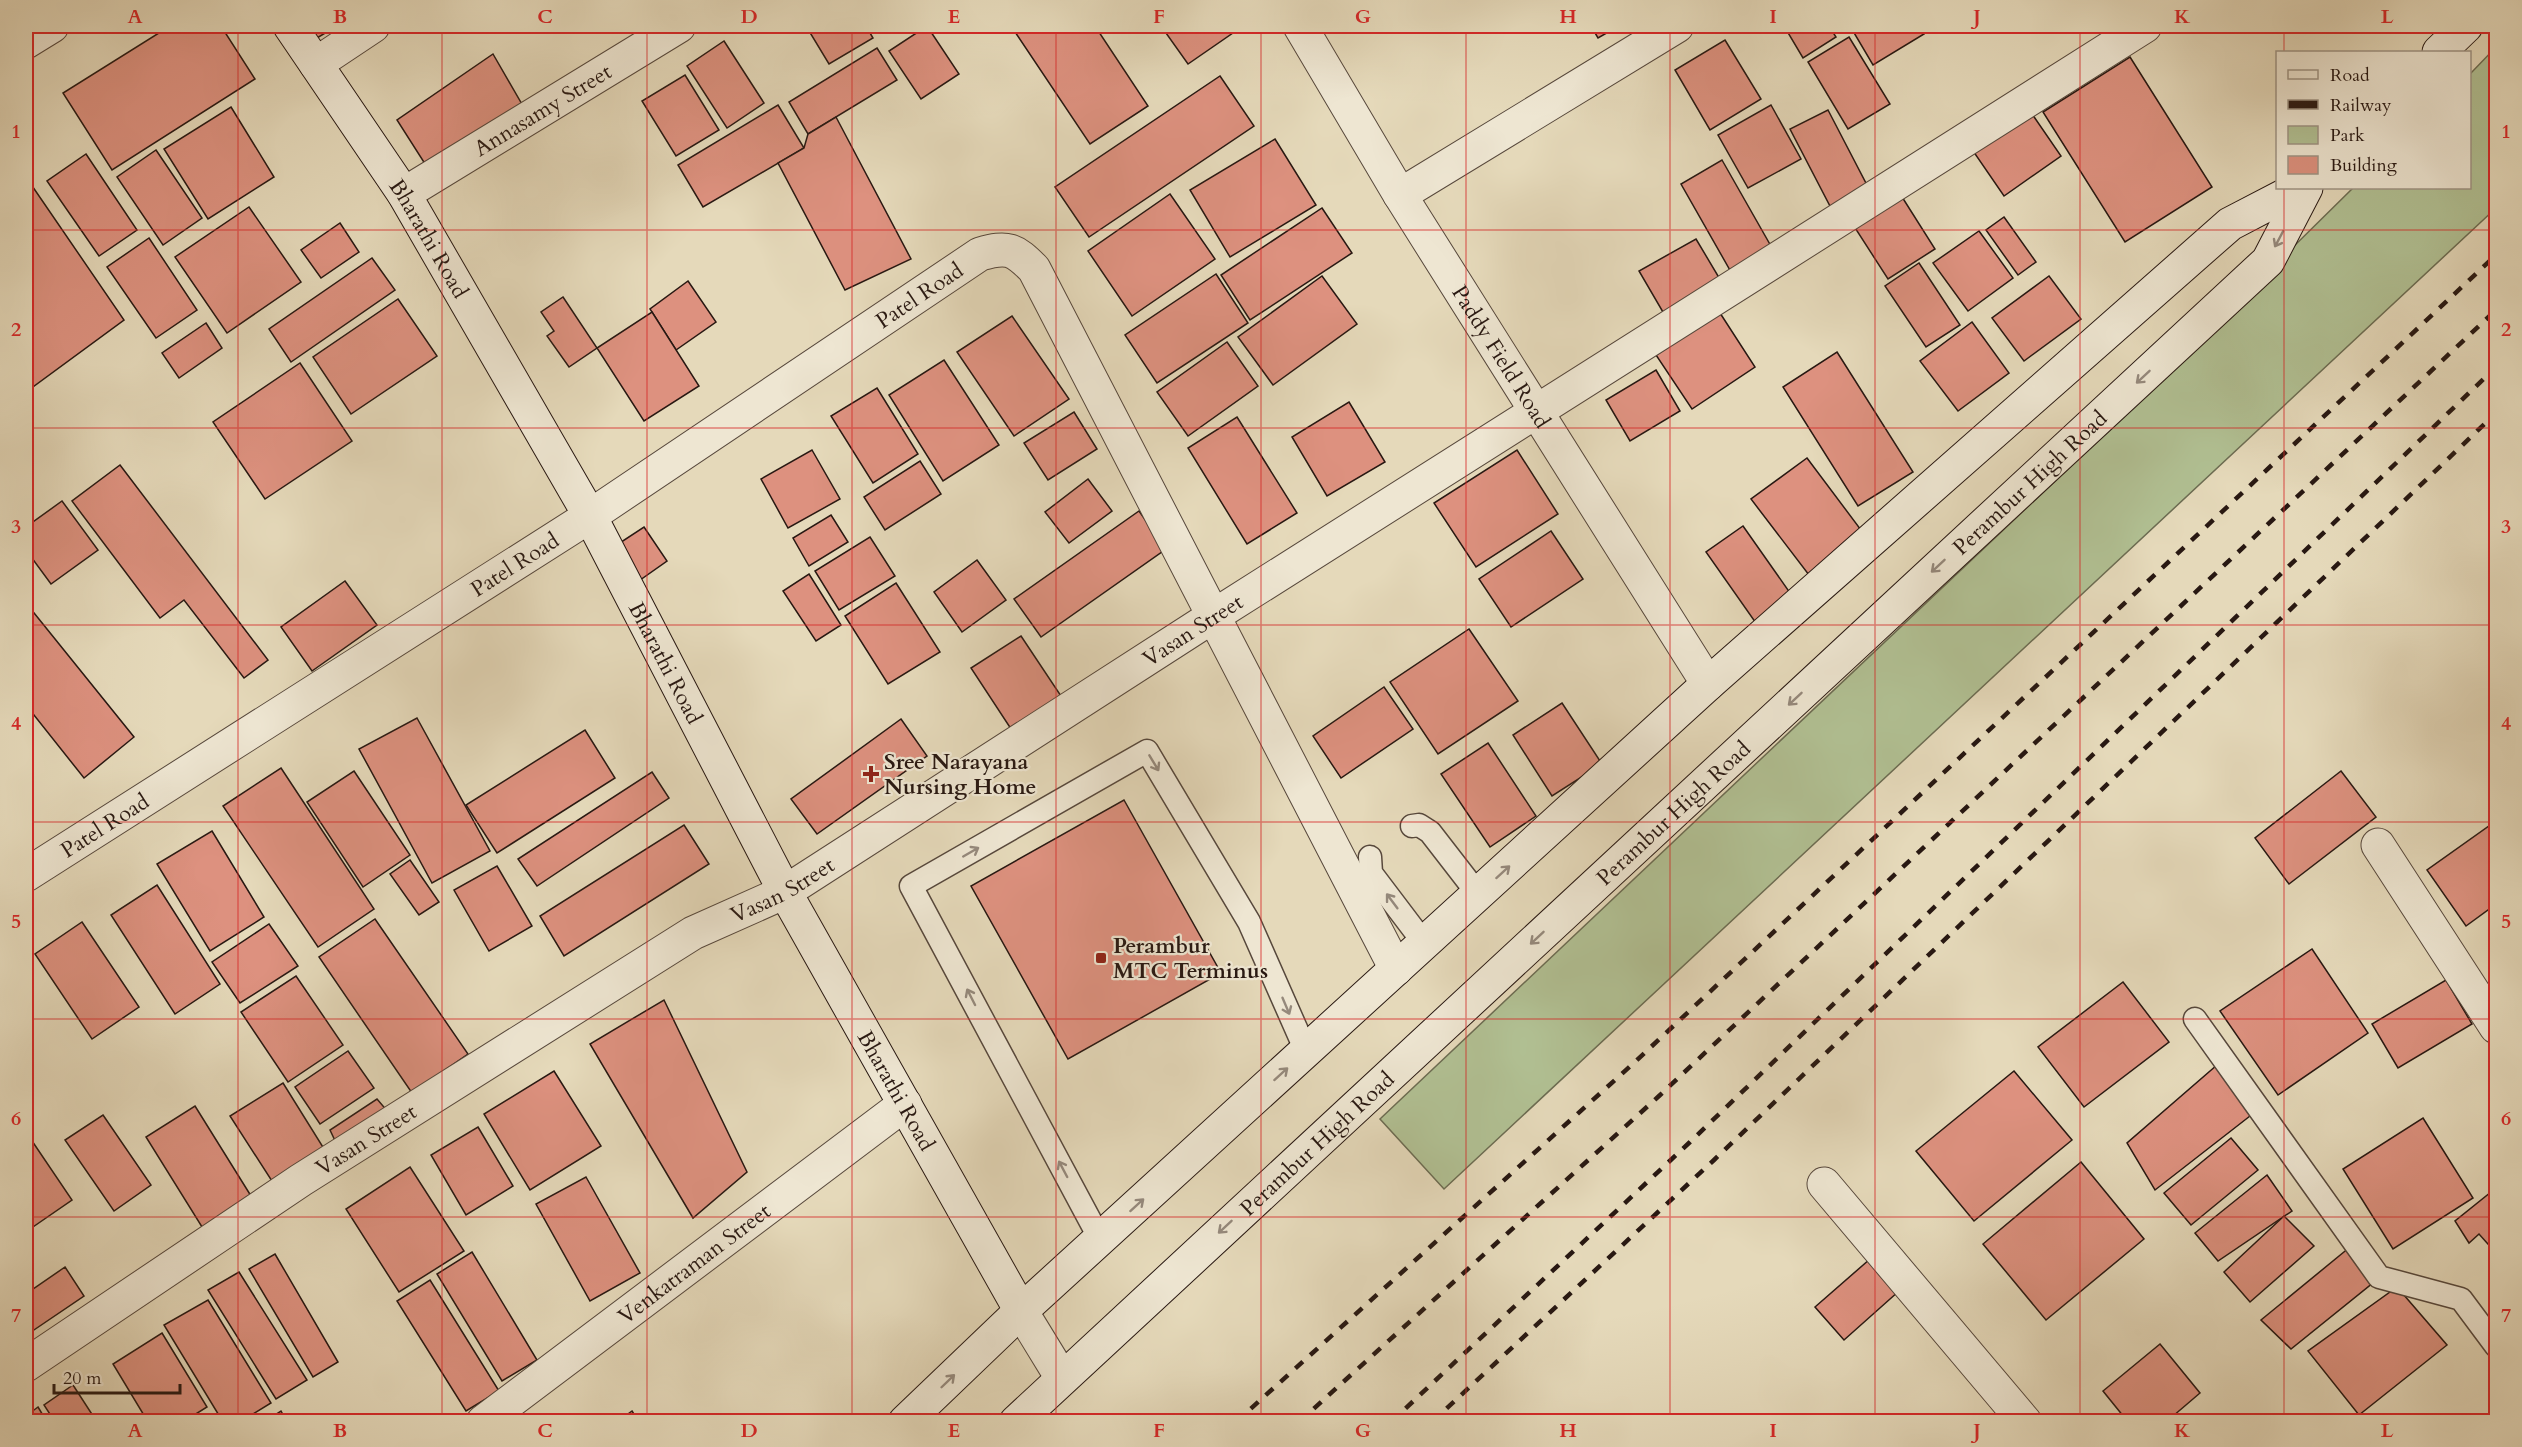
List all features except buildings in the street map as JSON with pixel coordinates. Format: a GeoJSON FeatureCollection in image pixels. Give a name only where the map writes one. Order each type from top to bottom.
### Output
{"type":"FeatureCollection","features":[{"type":"Feature","properties":{"kind":"street"},"geometry":{"type":"LineString","coordinates":[[26,42],[52,26]]}},
{"type":"Feature","properties":{"kind":"street","name":"Bharathi Road"},"geometry":{"type":"LineString","coordinates":[[290,26],[404,194],[590,516],[785,891],[1021,1311],[1062,1378]]}},
{"type":"Feature","properties":{"kind":"street"},"geometry":{"type":"LineString","coordinates":[[316,64],[373,26]]}},
{"type":"Feature","properties":{"kind":"street","name":"Annasamy Street"},"geometry":{"type":"LineString","coordinates":[[404,194],[679,26]]}},
{"type":"Feature","properties":{"kind":"street","name":"Paddy Field Road"},"geometry":{"type":"LineString","coordinates":[[1300,26],[1400,195],[1708,684]]}},
{"type":"Feature","properties":{"kind":"street"},"geometry":{"type":"LineString","coordinates":[[1400,195],[1677,26]]}},
{"type":"Feature","properties":{"kind":"street","name":"Vasan Street"},"geometry":{"type":"LineString","coordinates":[[26,1365],[301,1180],[693,933],[785,891],[1215,615],[2145,26]]}},
{"type":"Feature","properties":{"kind":"street"},"geometry":{"type":"LineString","coordinates":[[2440,51],[2466,26]]}},
{"type":"Feature","properties":{"kind":"street"},"geometry":{"type":"LineString","coordinates":[[905,1422],[1021,1311],[1708,684],[2230,224],[2297,189]]}},
{"type":"Feature","properties":{"kind":"street","name":"Perambur High Road"},"geometry":{"type":"LineString","coordinates":[[1016,1422],[2268,261],[2305,189]]}},
{"type":"Feature","properties":{"kind":"street","name":"Patel Road"},"geometry":{"type":"LineString","coordinates":[[26,875],[590,516],[980,254],[1000,248],[1018,252],[1034,269],[1215,615]]}},
{"type":"Feature","properties":{"kind":"street"},"geometry":{"type":"LineString","coordinates":[[1215,615],[1396,969]]}},
{"type":"Feature","properties":{"kind":"street"},"geometry":{"type":"LineString","coordinates":[[2378,845],[2496,1027]]}},
{"type":"Feature","properties":{"kind":"street","name":"Venkatraman Street"},"geometry":{"type":"LineString","coordinates":[[483,1422],[905,1104]]}},
{"type":"Feature","properties":{"kind":"street"},"geometry":{"type":"LineString","coordinates":[[1824,1184],[2025,1422]]}},
{"type":"Feature","properties":{"kind":"lane"},"geometry":{"type":"LineString","coordinates":[[1100,1239],[911,886],[1147,751],[1250,922],[1306,1052]]}},
{"type":"Feature","properties":{"kind":"lane"},"geometry":{"type":"LineString","coordinates":[[1412,826],[1419,825],[1430,832],[1478,894]]}},
{"type":"Feature","properties":{"kind":"lane"},"geometry":{"type":"LineString","coordinates":[[1370,857],[1368,865],[1371,873],[1424,943]]}},
{"type":"Feature","properties":{"kind":"lane"},"geometry":{"type":"LineString","coordinates":[[2195,1019],[2379,1276],[2461,1299],[2496,1346]]}},
{"type":"Feature","properties":{"kind":"green space"},"geometry":{"type":"Polygon","coordinates":[[[2496,47],[2496,208],[1444,1189],[1380,1119],[2071,466],[2352,189],[2471,189],[2471,73],[2496,47]]]}},
{"type":"Feature","properties":{"kind":"railway"},"geometry":{"type":"LineString","coordinates":[[1236,1422],[1636,1061],[2496,255]]}},
{"type":"Feature","properties":{"kind":"railway"},"geometry":{"type":"LineString","coordinates":[[1299,1422],[1659,1096],[2496,310]]}},
{"type":"Feature","properties":{"kind":"railway"},"geometry":{"type":"LineString","coordinates":[[1391,1422],[1690,1142],[2496,367]]}},
{"type":"Feature","properties":{"kind":"railway"},"geometry":{"type":"LineString","coordinates":[[1432,1422],[1714,1160],[2496,413]]}},
{"type":"Feature","properties":{"kind":"place","name":"Sree Narayana Nursing Home"},"geometry":{"type":"Point","coordinates":[871,774]}},
{"type":"Feature","properties":{"kind":"place","name":"Perambur MTC Terminus"},"geometry":{"type":"Point","coordinates":[1101,958]}}]}
